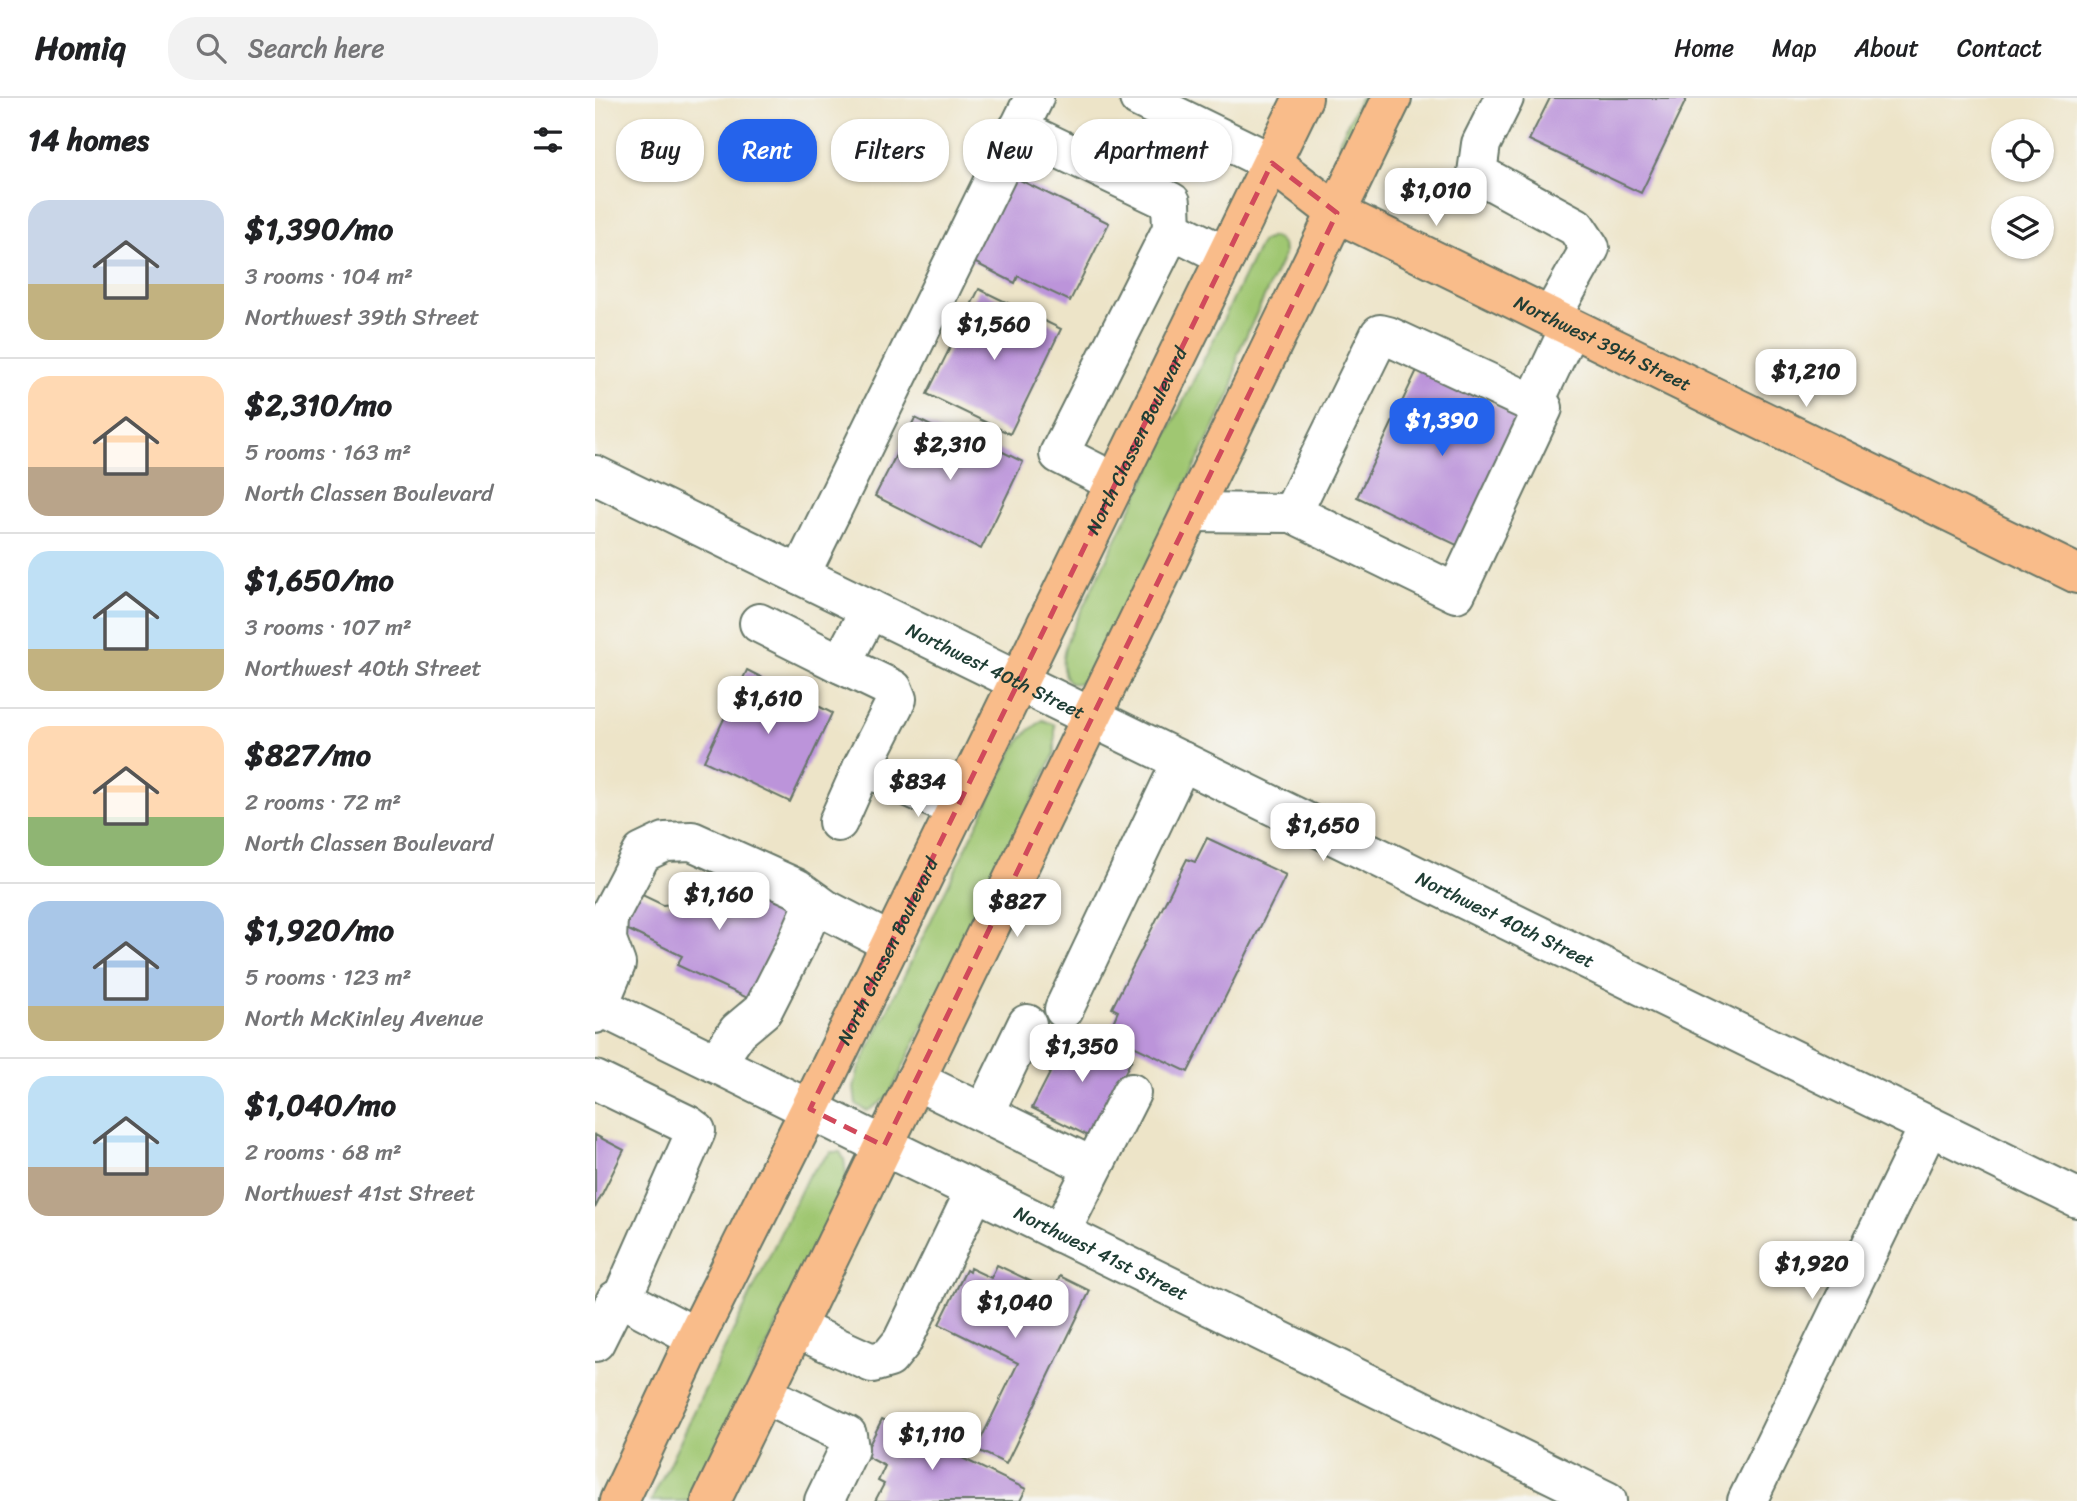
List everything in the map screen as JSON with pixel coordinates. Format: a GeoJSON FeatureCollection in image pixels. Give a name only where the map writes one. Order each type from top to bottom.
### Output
{"type":"FeatureCollection","features":[{"type":"Feature","properties":{"kind":"main road","name":"North Classen Boulevard"},"geometry":{"type":"LineString","coordinates":[[618,1501],[696,1336],[810,1109],[1303,98]]}},
{"type":"Feature","properties":{"kind":"main road"},"geometry":{"type":"LineString","coordinates":[[711,1501],[1392,98]]}},
{"type":"Feature","properties":{"kind":"main road","name":"Northwest 39th Street"},"geometry":{"type":"LineString","coordinates":[[1272,163],[1337,213],[2077,574]]}},
{"type":"Feature","properties":{"kind":"street","name":"Northwest 39th Street"},"geometry":{"type":"LineString","coordinates":[[1139,98],[1272,163]]}},
{"type":"Feature","properties":{"kind":"street"},"geometry":{"type":"LineString","coordinates":[[1191,512],[1292,513],[1452,593],[1457,592],[1538,408],[1560,322],[1590,248],[1576,227],[1477,173],[1481,144],[1504,98]]}},
{"type":"Feature","properties":{"kind":"street"},"geometry":{"type":"LineString","coordinates":[[800,575],[1026,114],[1171,202],[1172,229],[1059,454],[1115,483]]}},
{"type":"Feature","properties":{"kind":"street"},"geometry":{"type":"LineString","coordinates":[[1172,229],[1226,256]]}},
{"type":"Feature","properties":{"kind":"street"},"geometry":{"type":"LineString","coordinates":[[1292,513],[1380,334],[1538,408]]}},
{"type":"Feature","properties":{"kind":"street","name":"Northwest 40th Street"},"geometry":{"type":"LineString","coordinates":[[595,475],[2077,1198]]}},
{"type":"Feature","properties":{"kind":"street"},"geometry":{"type":"LineString","coordinates":[[841,664],[870,609]]}},
{"type":"Feature","properties":{"kind":"street"},"geometry":{"type":"LineString","coordinates":[[759,623],[893,689],[897,699],[838,822]]}},
{"type":"Feature","properties":{"kind":"street"},"geometry":{"type":"LineString","coordinates":[[1064,1009],[1182,761]]}},
{"type":"Feature","properties":{"kind":"street"},"geometry":{"type":"LineString","coordinates":[[863,766],[957,809]]}},
{"type":"Feature","properties":{"kind":"street"},"geometry":{"type":"LineString","coordinates":[[596,1008],[616,964],[607,940],[608,918],[642,853],[665,842],[692,841],[796,888],[815,902],[891,943]]}},
{"type":"Feature","properties":{"kind":"street"},"geometry":{"type":"LineString","coordinates":[[716,1063],[738,1031],[763,1010],[815,902]]}},
{"type":"Feature","properties":{"kind":"street","name":"Northwest 41st Street"},"geometry":{"type":"LineString","coordinates":[[596,1008],[716,1063],[1607,1501]]}},
{"type":"Feature","properties":{"kind":"street"},"geometry":{"type":"LineString","coordinates":[[984,1113],[1027,1024]]}},
{"type":"Feature","properties":{"kind":"street"},"geometry":{"type":"LineString","coordinates":[[595,1080],[688,1125],[696,1132],[622,1298]]}},
{"type":"Feature","properties":{"kind":"street"},"geometry":{"type":"LineString","coordinates":[[915,1080],[1093,1167]]}},
{"type":"Feature","properties":{"kind":"street"},"geometry":{"type":"LineString","coordinates":[[1060,1233],[1131,1093]]}},
{"type":"Feature","properties":{"kind":"street"},"geometry":{"type":"LineString","coordinates":[[1747,1501],[1929,1126]]}},
{"type":"Feature","properties":{"kind":"street"},"geometry":{"type":"LineString","coordinates":[[795,1328],[872,1363],[889,1358],[902,1342],[975,1191]]}},
{"type":"Feature","properties":{"kind":"street"},"geometry":{"type":"LineString","coordinates":[[595,1342],[615,1300],[622,1298],[696,1336]]}},
{"type":"Feature","properties":{"kind":"street"},"geometry":{"type":"LineString","coordinates":[[763,1394],[847,1435],[849,1449],[824,1501]]}},
{"type":"Feature","properties":{"kind":"highlighted area"},"geometry":{"type":"Polygon","coordinates":[[[1272,163],[1337,213],[884,1146],[810,1109],[1272,163]]]}},
{"type":"Feature","properties":{"kind":"green space"},"geometry":{"type":"Polygon","coordinates":[[[1360,98],[1375,98],[1345,151],[1341,150],[1340,139],[1360,98]]]}},
{"type":"Feature","properties":{"kind":"green space"},"geometry":{"type":"Polygon","coordinates":[[[1272,237],[1281,243],[1284,255],[1238,353],[1232,391],[1093,674],[1080,683],[1070,683],[1063,667],[1068,638],[1261,242],[1272,237]]]}},
{"type":"Feature","properties":{"kind":"green space"},"geometry":{"type":"Polygon","coordinates":[[[1043,720],[1055,725],[1055,753],[890,1094],[867,1111],[856,1104],[854,1088],[858,1071],[1014,749],[1026,733],[1043,720]]]}},
{"type":"Feature","properties":{"kind":"green space"},"geometry":{"type":"Polygon","coordinates":[[[831,1152],[840,1152],[844,1159],[847,1181],[692,1501],[651,1501],[808,1176],[831,1152]]]}},
{"type":"Feature","properties":{"kind":"building"},"geometry":{"type":"Polygon","coordinates":[[[1550,98],[1687,98],[1641,193],[1529,140],[1550,98]]]}},
{"type":"Feature","properties":{"kind":"building"},"geometry":{"type":"Polygon","coordinates":[[[1001,182],[1024,182],[1109,223],[1070,301],[1018,276],[1015,283],[964,257],[1001,182]]]}},
{"type":"Feature","properties":{"kind":"building"},"geometry":{"type":"Polygon","coordinates":[[[979,289],[1061,329],[1010,434],[927,394],[979,289]]]}},
{"type":"Feature","properties":{"kind":"building"},"geometry":{"type":"Polygon","coordinates":[[[1418,368],[1527,420],[1465,549],[1357,497],[1418,368]]]}},
{"type":"Feature","properties":{"kind":"building"},"geometry":{"type":"Polygon","coordinates":[[[915,418],[965,443],[969,435],[1023,462],[981,549],[875,496],[915,418]]]}},
{"type":"Feature","properties":{"kind":"building"},"geometry":{"type":"Polygon","coordinates":[[[747,670],[832,713],[790,802],[704,761],[747,670]]]}},
{"type":"Feature","properties":{"kind":"building"},"geometry":{"type":"Polygon","coordinates":[[[1207,838],[1286,875],[1188,1072],[1108,1034],[1118,1011],[1112,1008],[1187,859],[1195,862],[1207,838]]]}},
{"type":"Feature","properties":{"kind":"building"},"geometry":{"type":"Polygon","coordinates":[[[722,870],[800,908],[756,1002],[677,965],[682,956],[618,925],[634,891],[663,905],[709,900],[722,870]]]}},
{"type":"Feature","properties":{"kind":"building"},"geometry":{"type":"Polygon","coordinates":[[[1072,1030],[1132,1059],[1092,1138],[1032,1108],[1072,1030]]]}},
{"type":"Feature","properties":{"kind":"building"},"geometry":{"type":"Polygon","coordinates":[[[595,1135],[624,1150],[595,1208],[595,1135]]]}},
{"type":"Feature","properties":{"kind":"building"},"geometry":{"type":"Polygon","coordinates":[[[997,1265],[1053,1292],[1060,1276],[1090,1291],[1006,1464],[976,1449],[1018,1363],[939,1324],[966,1270],[969,1272],[970,1268],[991,1278],[997,1265]]]}},
{"type":"Feature","properties":{"kind":"building"},"geometry":{"type":"Polygon","coordinates":[[[882,1419],[1026,1489],[1020,1501],[875,1501],[884,1484],[878,1481],[885,1466],[864,1455],[882,1419]]]}}]}
